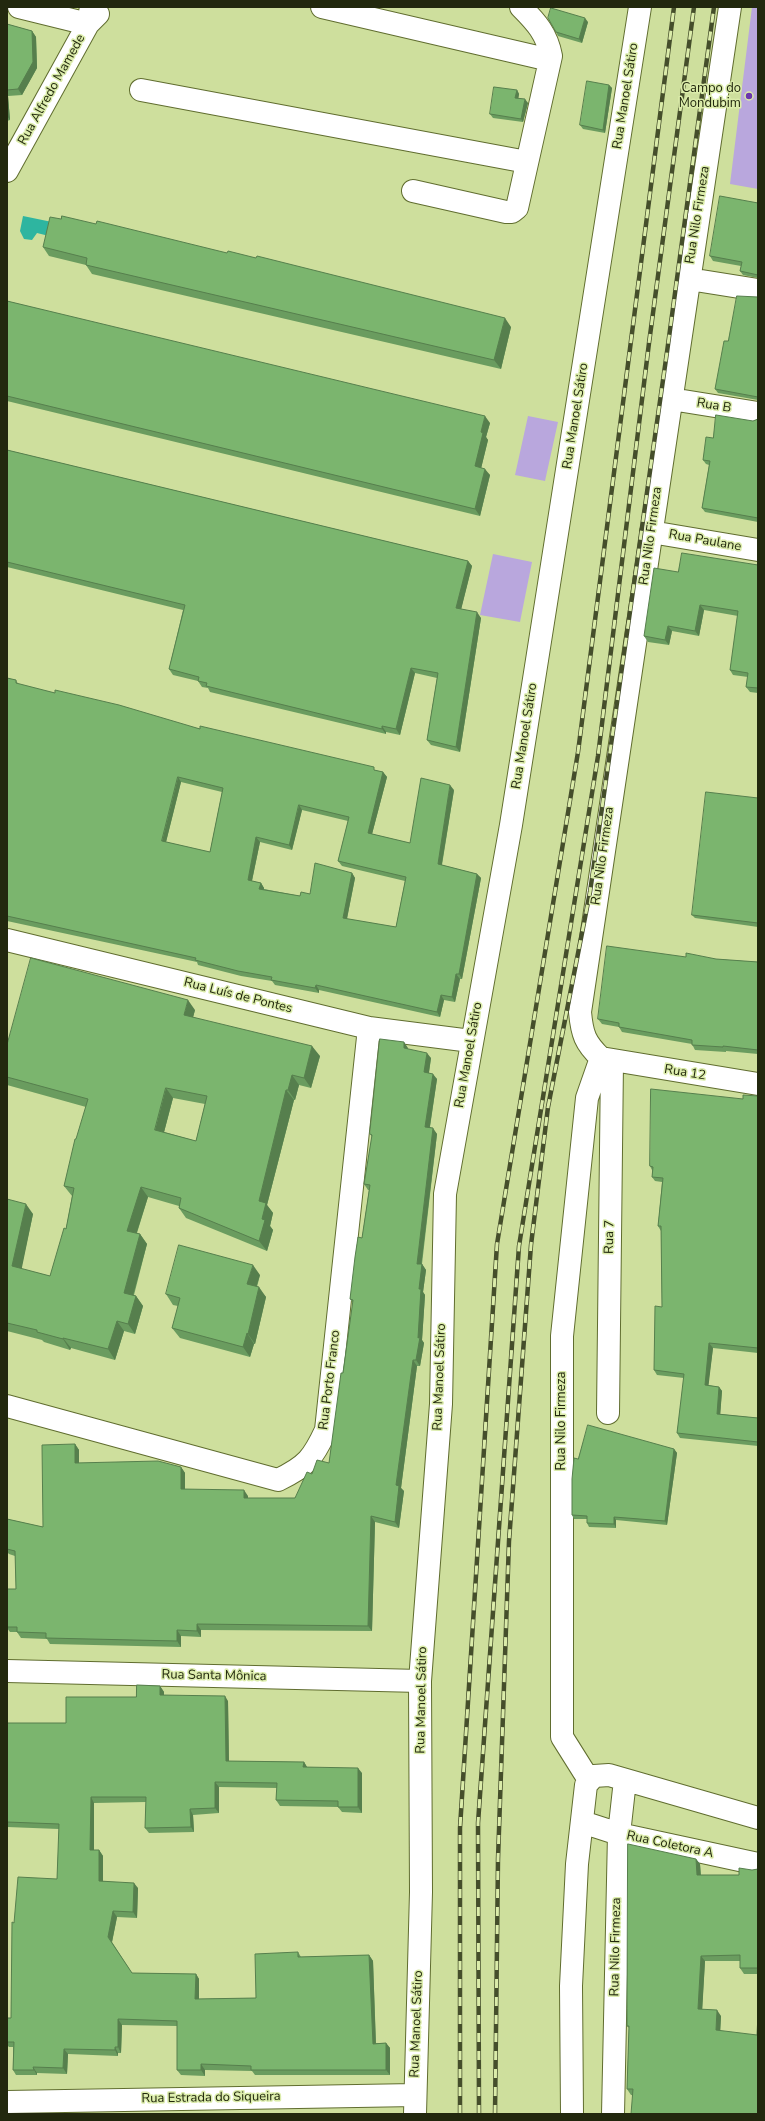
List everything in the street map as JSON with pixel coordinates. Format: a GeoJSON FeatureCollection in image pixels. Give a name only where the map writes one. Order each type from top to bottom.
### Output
{"type":"FeatureCollection","features":[{"type":"Feature","properties":{"kind":"street"},"geometry":{"type":"LineString","coordinates":[[19,7],[89,15],[105,7]]}},
{"type":"Feature","properties":{"kind":"street"},"geometry":{"type":"LineString","coordinates":[[322,7],[550,60]]}},
{"type":"Feature","properties":{"kind":"street"},"geometry":{"type":"LineString","coordinates":[[413,190],[506,212],[512,212],[517,208],[550,60],[548,42],[541,28],[521,7]]}},
{"type":"Feature","properties":{"kind":"street","name":"Rua Manoel Sátiro"},"geometry":{"type":"LineString","coordinates":[[415,2105],[421,1892],[420,1681],[441,1404],[445,1194],[471,1041],[511,825],[640,7]]}},
{"type":"Feature","properties":{"kind":"street","name":"Rua Nilo Firmeza"},"geometry":{"type":"LineString","coordinates":[[591,1778],[562,1737],[562,1336],[586,1098],[606,1059],[589,1046],[582,1029],[580,1012],[730,7]]}},
{"type":"Feature","properties":{"kind":"street","name":"Rua Alfredo Mamede"},"geometry":{"type":"LineString","coordinates":[[7,171],[89,15]]}},
{"type":"Feature","properties":{"kind":"street"},"geometry":{"type":"LineString","coordinates":[[141,90],[527,162]]}},
{"type":"Feature","properties":{"kind":"street"},"geometry":{"type":"LineString","coordinates":[[689,279],[758,290]]}},
{"type":"Feature","properties":{"kind":"street","name":"Rua B"},"geometry":{"type":"LineString","coordinates":[[671,399],[758,413]]}},
{"type":"Feature","properties":{"kind":"street","name":"Rua Paulane"},"geometry":{"type":"LineString","coordinates":[[651,532],[758,550]]}},
{"type":"Feature","properties":{"kind":"street","name":"Rua Luís de Pontes"},"geometry":{"type":"LineString","coordinates":[[7,940],[369,1028],[471,1041]]}},
{"type":"Feature","properties":{"kind":"street","name":"Rua Porto Franco"},"geometry":{"type":"LineString","coordinates":[[7,1406],[278,1480],[298,1470],[315,1453],[326,1430],[369,1028]]}},
{"type":"Feature","properties":{"kind":"street","name":"Rua 12"},"geometry":{"type":"LineString","coordinates":[[606,1059],[758,1084]]}},
{"type":"Feature","properties":{"kind":"street","name":"Rua 7"},"geometry":{"type":"LineString","coordinates":[[606,1059],[608,1413]]}},
{"type":"Feature","properties":{"kind":"street","name":"Rua Santa Mônica"},"geometry":{"type":"LineString","coordinates":[[7,1671],[420,1681]]}},
{"type":"Feature","properties":{"kind":"street"},"geometry":{"type":"LineString","coordinates":[[572,2114],[572,1986],[578,1864],[586,1785],[591,1778],[609,1775],[758,1818]]}},
{"type":"Feature","properties":{"kind":"street","name":"Rua Nilo Firmeza"},"geometry":{"type":"LineString","coordinates":[[613,2114],[619,1834],[625,1780]]}},
{"type":"Feature","properties":{"kind":"street","name":"Rua Coletora A"},"geometry":{"type":"LineString","coordinates":[[582,1822],[619,1834],[758,1864]]}},
{"type":"Feature","properties":{"kind":"street","name":"Rua Estrada do Siqueira"},"geometry":{"type":"LineString","coordinates":[[7,2102],[415,2105]]}},
{"type":"Feature","properties":{"kind":"shaded area","name":"Campo do Mondubim"},"geometry":{"type":"Polygon","coordinates":[[[752,7],[758,7],[758,189],[730,184],[752,7]]]}},
{"type":"Feature","properties":{"kind":"shaded area"},"geometry":{"type":"Polygon","coordinates":[[[528,416],[558,422],[545,481],[515,475],[528,416]]]}},
{"type":"Feature","properties":{"kind":"shaded area"},"geometry":{"type":"Polygon","coordinates":[[[493,554],[532,562],[520,622],[480,615],[493,554]]]}},
{"type":"Feature","properties":{"kind":"water"},"geometry":{"type":"Polygon","coordinates":[[[23,216],[52,222],[49,236],[37,233],[32,240],[24,239],[20,231],[23,216]]]}},
{"type":"Feature","properties":{"kind":"building"},"geometry":{"type":"Polygon","coordinates":[[[551,8],[585,18],[579,39],[556,32],[548,18],[551,8]]]}},
{"type":"Feature","properties":{"kind":"building"},"geometry":{"type":"Polygon","coordinates":[[[7,24],[32,31],[33,62],[18,89],[7,90],[7,24]]]}},
{"type":"Feature","properties":{"kind":"building"},"geometry":{"type":"Polygon","coordinates":[[[587,81],[609,85],[603,130],[580,125],[587,81]]]}},
{"type":"Feature","properties":{"kind":"building"},"geometry":{"type":"Polygon","coordinates":[[[494,87],[517,90],[515,98],[525,99],[521,119],[490,114],[494,87]]]}},
{"type":"Feature","properties":{"kind":"building"},"geometry":{"type":"Polygon","coordinates":[[[720,196],[758,203],[758,275],[740,271],[742,262],[710,256],[720,196]]]}},
{"type":"Feature","properties":{"kind":"building"},"geometry":{"type":"Polygon","coordinates":[[[62,216],[96,224],[97,221],[227,253],[228,251],[256,258],[257,256],[505,318],[494,360],[86,265],[87,258],[43,247],[50,217],[61,219],[62,216]]]}},
{"type":"Feature","properties":{"kind":"building"},"geometry":{"type":"Polygon","coordinates":[[[737,296],[758,297],[758,397],[715,389],[724,341],[728,341],[737,296]]]}},
{"type":"Feature","properties":{"kind":"building"},"geometry":{"type":"Polygon","coordinates":[[[7,301],[485,416],[481,432],[483,433],[475,466],[485,469],[475,509],[7,396],[7,301]]]}},
{"type":"Feature","properties":{"kind":"building"},"geometry":{"type":"Polygon","coordinates":[[[716,415],[753,421],[758,419],[758,518],[702,508],[710,461],[703,460],[706,437],[713,438],[716,415]]]}},
{"type":"Feature","properties":{"kind":"building"},"geometry":{"type":"Polygon","coordinates":[[[7,450],[468,561],[456,608],[477,612],[456,747],[427,740],[438,673],[411,668],[396,729],[382,726],[382,729],[206,686],[207,683],[198,681],[199,677],[169,669],[185,605],[7,562],[7,450]]]}},
{"type":"Feature","properties":{"kind":"building"},"geometry":{"type":"Polygon","coordinates":[[[682,553],[758,565],[758,688],[746,687],[748,673],[730,670],[738,611],[700,605],[695,631],[668,626],[665,640],[644,636],[654,568],[678,572],[682,553]]]}},
{"type":"Feature","properties":{"kind":"building"},"geometry":{"type":"Polygon","coordinates":[[[7,678],[16,680],[16,683],[55,693],[55,690],[119,705],[200,729],[200,726],[374,767],[374,770],[383,772],[368,833],[410,843],[421,778],[450,785],[438,864],[477,874],[459,974],[456,974],[452,997],[441,995],[437,1012],[316,985],[315,988],[271,980],[272,977],[238,971],[195,960],[196,958],[7,916],[7,678]],[[178,777],[162,841],[210,852],[223,788],[178,777]],[[299,805],[289,845],[256,837],[248,880],[261,883],[259,889],[300,896],[301,892],[310,894],[315,863],[352,873],[343,918],[396,927],[406,877],[338,861],[349,817],[299,805]]]}},
{"type":"Feature","properties":{"kind":"building"},"geometry":{"type":"Polygon","coordinates":[[[706,792],[758,798],[758,923],[692,915],[706,792]]]}},
{"type":"Feature","properties":{"kind":"building"},"geometry":{"type":"Polygon","coordinates":[[[607,946],[686,957],[686,953],[716,959],[758,962],[758,1050],[723,1046],[692,1045],[692,1040],[619,1027],[619,1023],[598,1019],[607,946]]]}},
{"type":"Feature","properties":{"kind":"building"},"geometry":{"type":"Polygon","coordinates":[[[31,958],[188,1000],[184,1015],[312,1046],[304,1078],[292,1075],[288,1090],[286,1090],[259,1201],[266,1203],[262,1219],[265,1220],[259,1241],[179,1208],[181,1198],[141,1187],[127,1231],[140,1234],[124,1293],[136,1296],[128,1324],[117,1321],[108,1349],[63,1339],[37,1332],[37,1330],[7,1323],[7,1199],[26,1204],[12,1266],[50,1276],[64,1228],[66,1229],[74,1188],[64,1186],[75,1139],[88,1099],[7,1077],[7,1045],[31,958]],[[166,1088],[155,1130],[196,1141],[207,1096],[166,1088]]]}},
{"type":"Feature","properties":{"kind":"building"},"geometry":{"type":"Polygon","coordinates":[[[380,1039],[404,1042],[404,1048],[427,1053],[424,1072],[433,1074],[425,1127],[433,1128],[417,1264],[422,1264],[419,1289],[421,1289],[418,1338],[420,1337],[416,1360],[413,1360],[396,1485],[399,1486],[395,1522],[371,1516],[368,1626],[197,1624],[197,1631],[177,1630],[177,1641],[46,1638],[46,1633],[17,1632],[17,1627],[7,1627],[7,1589],[16,1589],[15,1551],[7,1549],[7,1519],[43,1527],[42,1445],[75,1444],[75,1463],[158,1461],[181,1467],[181,1489],[244,1490],[244,1498],[295,1498],[307,1472],[312,1474],[317,1460],[329,1463],[341,1373],[343,1373],[353,1300],[350,1299],[355,1257],[358,1237],[362,1238],[370,1185],[364,1184],[372,1135],[370,1134],[380,1039]]]}},
{"type":"Feature","properties":{"kind":"building"},"geometry":{"type":"Polygon","coordinates":[[[651,1089],[743,1099],[743,1095],[758,1096],[758,1348],[709,1343],[705,1385],[719,1387],[717,1414],[758,1418],[758,1442],[677,1433],[684,1374],[654,1370],[655,1306],[662,1307],[661,1226],[658,1226],[663,1178],[652,1177],[653,1167],[650,1166],[651,1089]]]}},
{"type":"Feature","properties":{"kind":"building"},"geometry":{"type":"Polygon","coordinates":[[[179,1245],[253,1265],[247,1284],[259,1287],[248,1334],[247,1333],[243,1347],[172,1328],[180,1298],[166,1294],[179,1245]]]}},
{"type":"Feature","properties":{"kind":"building"},"geometry":{"type":"Polygon","coordinates":[[[588,1425],[674,1449],[665,1521],[614,1517],[614,1524],[587,1523],[587,1516],[572,1515],[572,1479],[574,1458],[578,1459],[588,1425]]]}},
{"type":"Feature","properties":{"kind":"building"},"geometry":{"type":"Polygon","coordinates":[[[137,1685],[160,1686],[160,1695],[225,1696],[226,1761],[304,1762],[303,1767],[358,1768],[358,1807],[338,1807],[338,1801],[276,1800],[277,1783],[215,1782],[215,1808],[190,1809],[191,1827],[145,1828],[146,1797],[91,1797],[90,1850],[99,1850],[99,1881],[134,1883],[133,1912],[113,1911],[108,1937],[132,1973],[196,1974],[195,1999],[256,1998],[255,1954],[298,1952],[298,1957],[369,1955],[373,2044],[386,2043],[386,2070],[251,2070],[251,2066],[201,2064],[201,2070],[177,2070],[177,2021],[118,2019],[118,2047],[115,2047],[115,2050],[64,2049],[63,2068],[33,2067],[34,2070],[13,2070],[14,2042],[7,2042],[7,2018],[11,2018],[12,1922],[14,1923],[18,1877],[57,1879],[59,1824],[7,1822],[7,1723],[66,1723],[66,1697],[136,1697],[137,1685]]]}},
{"type":"Feature","properties":{"kind":"building"},"geometry":{"type":"Polygon","coordinates":[[[628,1844],[696,1859],[697,1875],[739,1875],[739,1868],[752,1870],[758,1869],[758,1968],[740,1968],[740,1955],[701,1956],[698,2009],[717,2010],[716,2030],[757,2035],[758,2014],[758,2114],[631,2114],[633,2089],[627,2089],[629,2026],[627,2026],[628,1844]]]}},
{"type":"Feature","properties":{"kind":"railway"},"geometry":{"type":"LineString","coordinates":[[460,2114],[460,1828],[497,1244],[578,752],[674,7]]}},
{"type":"Feature","properties":{"kind":"railway"},"geometry":{"type":"LineString","coordinates":[[479,2114],[478,1823],[519,1246],[598,756],[649,343],[694,7]]}},
{"type":"Feature","properties":{"kind":"railway"},"geometry":{"type":"LineString","coordinates":[[495,2114],[498,1859],[509,1541],[531,1245],[548,1107],[590,892],[667,352],[714,7]]}},
{"type":"Feature","properties":{"kind":"place","name":"Campo do Mondubim"},"geometry":{"type":"Point","coordinates":[749,96]}}]}
